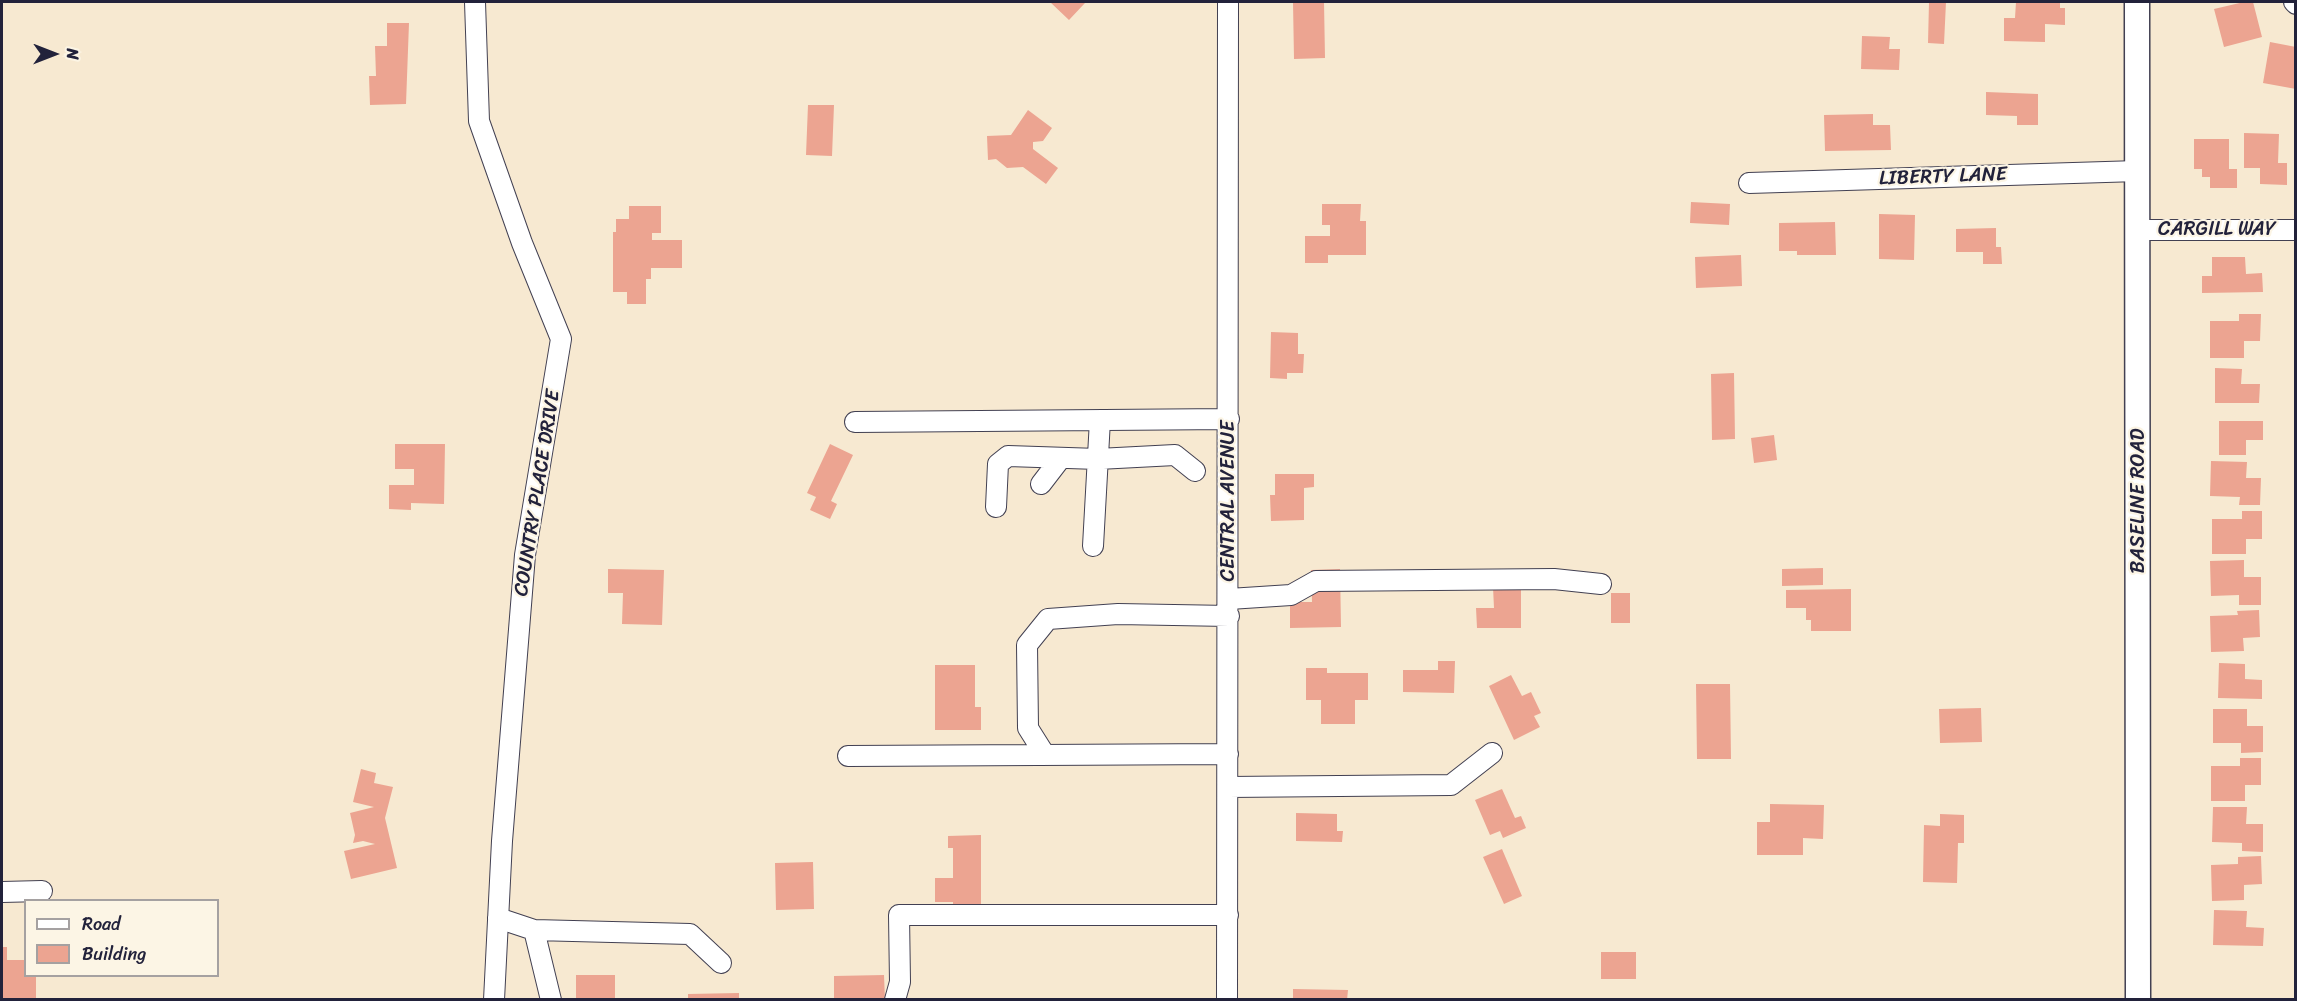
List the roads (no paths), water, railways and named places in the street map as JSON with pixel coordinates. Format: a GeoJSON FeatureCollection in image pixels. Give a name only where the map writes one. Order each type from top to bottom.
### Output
{"type":"FeatureCollection","features":[{"type":"Feature","properties":{"kind":"main road","name":"BASELINE ROAD"},"geometry":{"type":"LineString","coordinates":[[2137,2],[2138,999]]}},
{"type":"Feature","properties":{"kind":"street","name":"COUNTRY PLACE DRIVE"},"geometry":{"type":"LineString","coordinates":[[475,2],[479,122],[522,243],[561,339],[525,555],[494,999]]}},
{"type":"Feature","properties":{"kind":"street","name":"CENTRAL AVENUE"},"geometry":{"type":"LineString","coordinates":[[1227,999],[1228,2]]}},
{"type":"Feature","properties":{"kind":"street","name":"LIBERTY LANE"},"geometry":{"type":"LineString","coordinates":[[1749,183],[2138,171]]}},
{"type":"Feature","properties":{"kind":"street","name":"CARGILL WAY"},"geometry":{"type":"LineString","coordinates":[[2138,230],[2295,230]]}},
{"type":"Feature","properties":{"kind":"street"},"geometry":{"type":"LineString","coordinates":[[855,422],[1229,419]]}},
{"type":"Feature","properties":{"kind":"street"},"geometry":{"type":"LineString","coordinates":[[1093,546],[1100,420]]}},
{"type":"Feature","properties":{"kind":"street"},"geometry":{"type":"LineString","coordinates":[[996,507],[998,464],[1008,456],[1098,459],[1174,455],[1195,471]]}},
{"type":"Feature","properties":{"kind":"street"},"geometry":{"type":"LineString","coordinates":[[1041,484],[1061,458]]}},
{"type":"Feature","properties":{"kind":"street"},"geometry":{"type":"LineString","coordinates":[[1045,755],[1028,728],[1027,645],[1048,619],[1229,608],[1291,595],[1316,581],[1554,579],[1601,584]]}},
{"type":"Feature","properties":{"kind":"street"},"geometry":{"type":"LineString","coordinates":[[1228,786],[1451,785],[1492,753]]}},
{"type":"Feature","properties":{"kind":"street"},"geometry":{"type":"LineString","coordinates":[[848,756],[1228,754]]}},
{"type":"Feature","properties":{"kind":"street"},"geometry":{"type":"LineString","coordinates":[[2,892],[42,891]]}},
{"type":"Feature","properties":{"kind":"street"},"geometry":{"type":"LineString","coordinates":[[895,999],[900,982],[899,915],[1228,915]]}},
{"type":"Feature","properties":{"kind":"street"},"geometry":{"type":"LineString","coordinates":[[498,918],[534,930],[690,934],[721,963]]}},
{"type":"Feature","properties":{"kind":"street"},"geometry":{"type":"LineString","coordinates":[[534,930],[551,999]]}}]}
